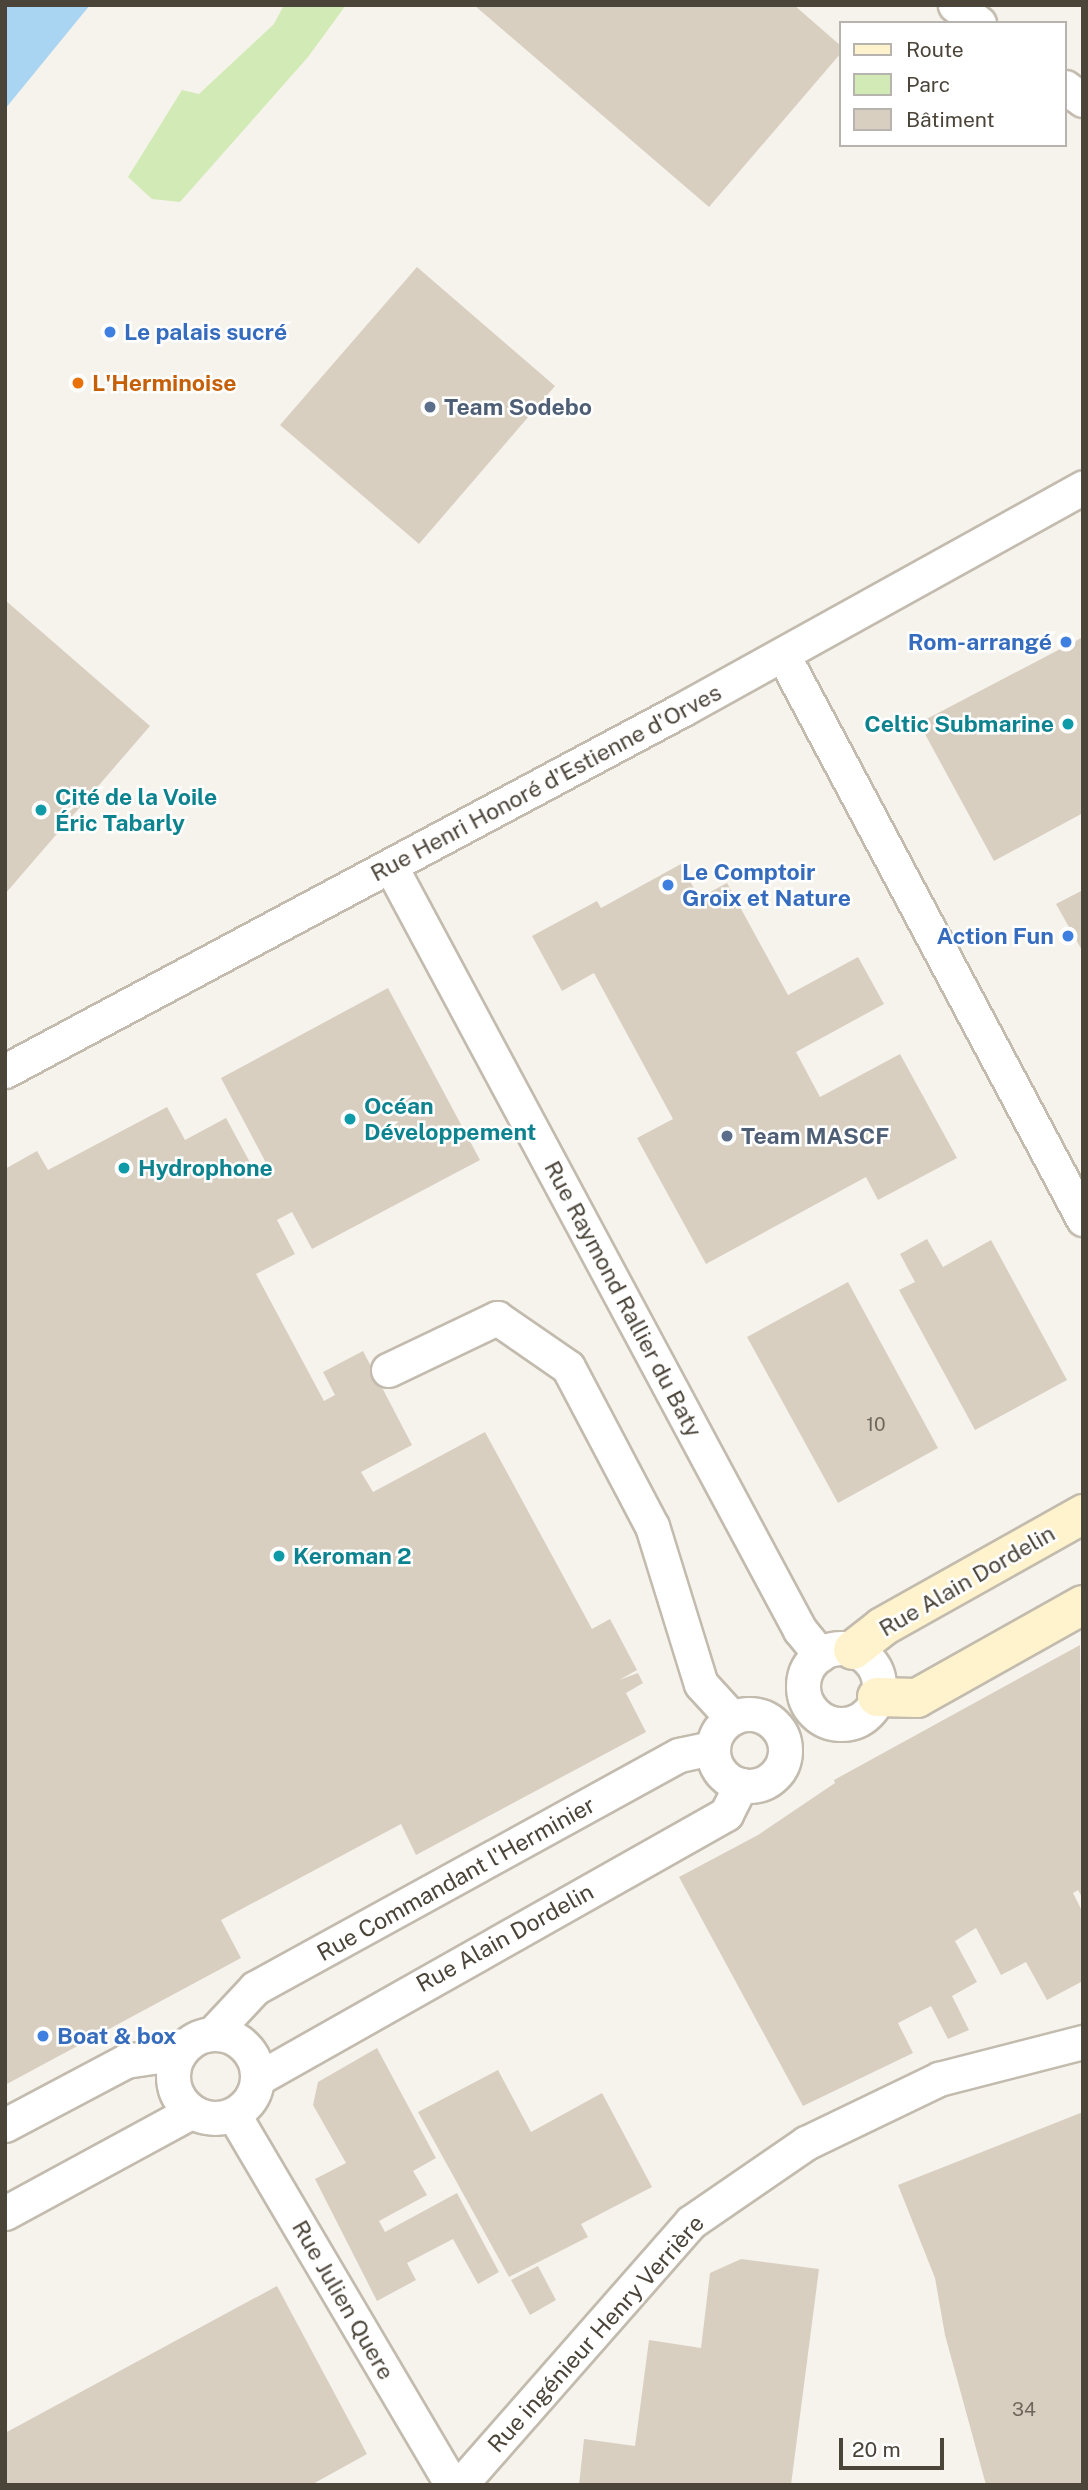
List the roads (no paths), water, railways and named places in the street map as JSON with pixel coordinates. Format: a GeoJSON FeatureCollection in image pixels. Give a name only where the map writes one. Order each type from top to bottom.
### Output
{"type":"FeatureCollection","features":[{"type":"Feature","properties":{"kind":"street"},"geometry":{"type":"LineString","coordinates":[[956,5],[976,21]]}},
{"type":"Feature","properties":{"kind":"street"},"geometry":{"type":"LineString","coordinates":[[1067,88],[1083,100]]}},
{"type":"Feature","properties":{"kind":"street","name":"Rue Henri Honoré d'Estienne d'Orves"},"geometry":{"type":"LineString","coordinates":[[5,1071],[391,867],[783,655],[1083,487]]}},
{"type":"Feature","properties":{"kind":"street"},"geometry":{"type":"LineString","coordinates":[[783,655],[1083,1219]]}},
{"type":"Feature","properties":{"kind":"street","name":"Rue Raymond Rallier du Baty"},"geometry":{"type":"LineString","coordinates":[[391,867],[800,1630],[825,1662]]}},
{"type":"Feature","properties":{"kind":"street"},"geometry":{"type":"LineString","coordinates":[[388,1370],[497,1318],[568,1367],[652,1526],[701,1684],[744,1717],[776,1726],[782,1736],[784,1758]]}},
{"type":"Feature","properties":{"kind":"street","name":"Rue Alain Dordelin"},"geometry":{"type":"LineString","coordinates":[[825,1662],[1083,1514]]}},
{"type":"Feature","properties":{"kind":"street"},"geometry":{"type":"LineString","coordinates":[[825,1662],[744,1717],[722,1726],[713,1748],[720,1771],[741,1785],[753,1786],[773,1777],[784,1758],[832,1723],[865,1716],[877,1697],[917,1698],[1083,1605]]}},
{"type":"Feature","properties":{"kind":"street"},"geometry":{"type":"LineString","coordinates":[[825,1662],[813,1712],[832,1723]]}},
{"type":"Feature","properties":{"kind":"street","name":"Rue Alain Dordelin"},"geometry":{"type":"LineString","coordinates":[[825,1662],[872,1664],[877,1674],[877,1697]]}},
{"type":"Feature","properties":{"kind":"street","name":"Rue Commandant l'Herminier"},"geometry":{"type":"LineString","coordinates":[[213,2034],[255,1988],[680,1755],[713,1748]]}},
{"type":"Feature","properties":{"kind":"street","name":"Rue Alain Dordelin"},"geometry":{"type":"LineString","coordinates":[[257,2079],[726,1814],[741,1785]]}},
{"type":"Feature","properties":{"kind":"street"},"geometry":{"type":"LineString","coordinates":[[5,2125],[126,2061],[179,2053],[199,2036],[213,2034],[238,2040],[257,2079],[254,2093],[234,2115],[205,2118],[191,2112],[174,2079],[179,2053]]}},
{"type":"Feature","properties":{"kind":"street","name":"Rue ingénieur Henry Verrière"},"geometry":{"type":"LineString","coordinates":[[460,2485],[691,2222],[806,2143],[939,2079],[1083,2042]]}},
{"type":"Feature","properties":{"kind":"street"},"geometry":{"type":"LineString","coordinates":[[5,2213],[191,2112]]}},
{"type":"Feature","properties":{"kind":"street","name":"Rue Julien Quere"},"geometry":{"type":"LineString","coordinates":[[234,2115],[452,2485]]}},
{"type":"Feature","properties":{"kind":"water"},"geometry":{"type":"Polygon","coordinates":[[[5,5],[90,5],[5,109],[5,5]]]}},
{"type":"Feature","properties":{"kind":"place","name":"Le palais sucré"},"geometry":{"type":"Point","coordinates":[110,332]}},
{"type":"Feature","properties":{"kind":"place","name":"L'Herminoise"},"geometry":{"type":"Point","coordinates":[78,383]}},
{"type":"Feature","properties":{"kind":"place","name":"Team Sodebo"},"geometry":{"type":"Point","coordinates":[430,407]}},
{"type":"Feature","properties":{"kind":"place","name":"Rom-arrangé"},"geometry":{"type":"Point","coordinates":[1066,642]}},
{"type":"Feature","properties":{"kind":"place","name":"Celtic Submarine"},"geometry":{"type":"Point","coordinates":[1068,724]}},
{"type":"Feature","properties":{"kind":"place","name":"Cité de la Voile Éric Tabarly"},"geometry":{"type":"Point","coordinates":[41,810]}},
{"type":"Feature","properties":{"kind":"place","name":"Le Comptoir Groix et Nature"},"geometry":{"type":"Point","coordinates":[668,885]}},
{"type":"Feature","properties":{"kind":"place","name":"Action Fun"},"geometry":{"type":"Point","coordinates":[1068,936]}},
{"type":"Feature","properties":{"kind":"place","name":"Océan Développement"},"geometry":{"type":"Point","coordinates":[350,1119]}},
{"type":"Feature","properties":{"kind":"place","name":"Team MASCF"},"geometry":{"type":"Point","coordinates":[727,1136]}},
{"type":"Feature","properties":{"kind":"place","name":"Hydrophone"},"geometry":{"type":"Point","coordinates":[124,1168]}},
{"type":"Feature","properties":{"kind":"place","name":"Keroman 2"},"geometry":{"type":"Point","coordinates":[279,1556]}},
{"type":"Feature","properties":{"kind":"place","name":"Boat & box"},"geometry":{"type":"Point","coordinates":[43,2036]}}]}
